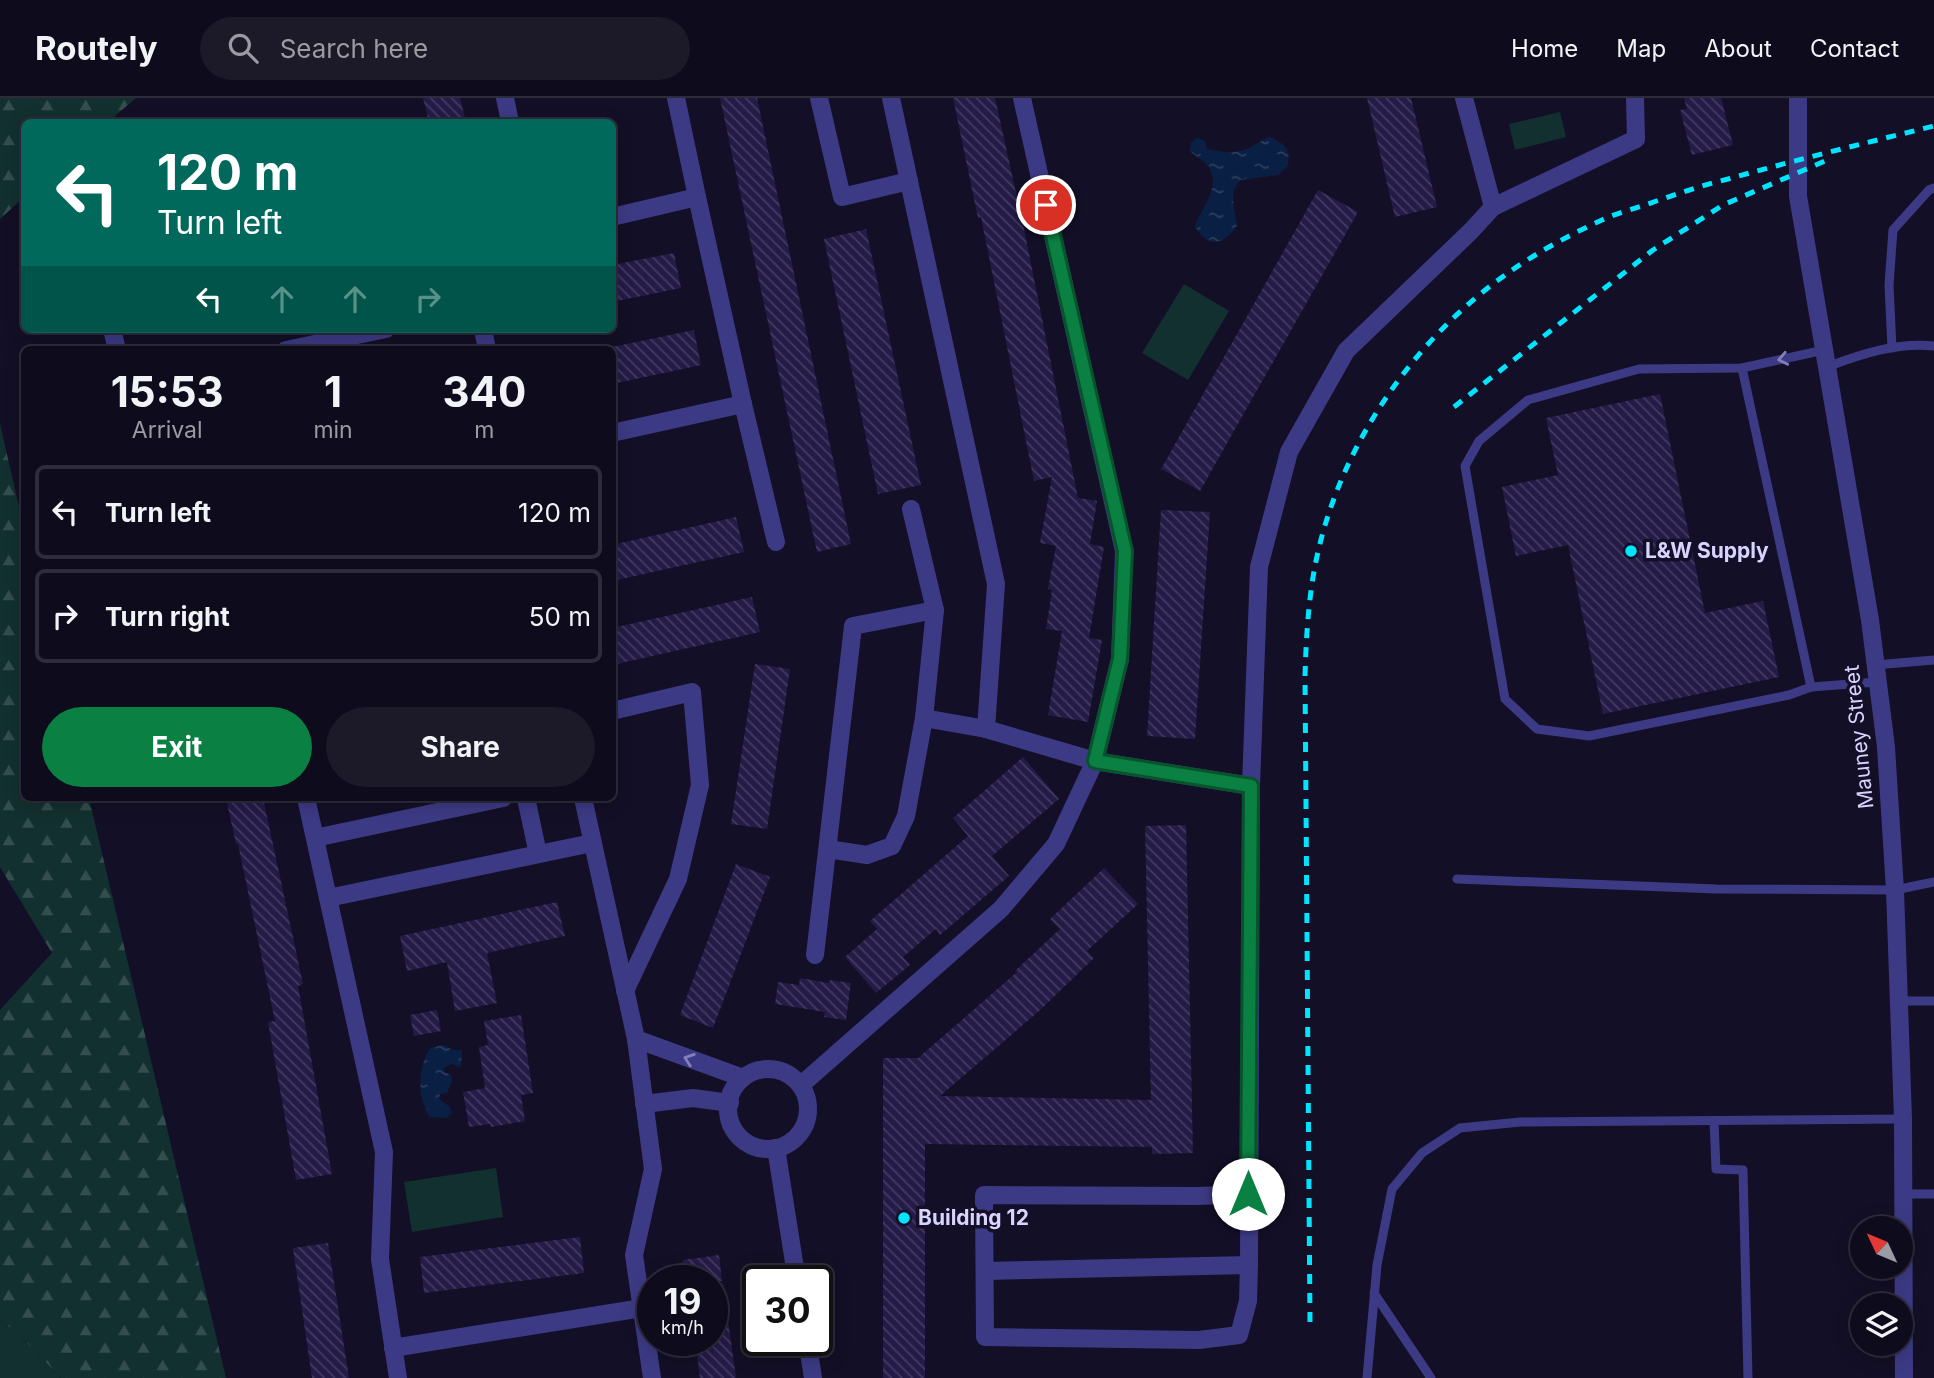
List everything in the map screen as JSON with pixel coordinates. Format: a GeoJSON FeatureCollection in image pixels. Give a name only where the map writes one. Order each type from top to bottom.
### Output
{"type":"FeatureCollection","features":[{"type":"Feature","properties":{"kind":"street"},"geometry":{"type":"LineString","coordinates":[[505,98],[509,119]]}},
{"type":"Feature","properties":{"kind":"street"},"geometry":{"type":"LineString","coordinates":[[676,98],[776,542]]}},
{"type":"Feature","properties":{"kind":"street"},"geometry":{"type":"LineString","coordinates":[[819,98],[842,197],[909,181]]}},
{"type":"Feature","properties":{"kind":"street"},"geometry":{"type":"LineString","coordinates":[[891,98],[996,584],[986,729]]}},
{"type":"Feature","properties":{"kind":"street"},"geometry":{"type":"LineString","coordinates":[[800,1085],[1001,909],[1056,844],[1095,761],[1120,659],[1125,551],[1022,98]]}},
{"type":"Feature","properties":{"kind":"street"},"geometry":{"type":"LineString","coordinates":[[1464,98],[1493,207]]}},
{"type":"Feature","properties":{"kind":"street"},"geometry":{"type":"LineString","coordinates":[[1248,1194],[984,1195],[985,1337],[1199,1340],[1238,1335],[1248,1301],[1249,1265],[1251,786],[1259,567],[1289,452],[1346,351],[1493,207],[1636,139],[1635,98]]}},
{"type":"Feature","properties":{"kind":"street","name":"Mauney Street"},"geometry":{"type":"LineString","coordinates":[[1798,98],[1798,196],[1870,620],[1886,747],[1895,890],[1903,1119],[1904,1378]]}},
{"type":"Feature","properties":{"kind":"street"},"geometry":{"type":"LineString","coordinates":[[616,216],[697,197]]}},
{"type":"Feature","properties":{"kind":"street"},"geometry":{"type":"LineString","coordinates":[[305,346],[367,333]]}},
{"type":"Feature","properties":{"kind":"street"},"geometry":{"type":"LineString","coordinates":[[616,432],[743,404]]}},
{"type":"Feature","properties":{"kind":"street"},"geometry":{"type":"LineString","coordinates":[[828,849],[867,855],[892,846],[906,816],[924,718],[935,610],[911,509]]}},
{"type":"Feature","properties":{"kind":"street"},"geometry":{"type":"LineString","coordinates":[[816,955],[853,626],[935,610]]}},
{"type":"Feature","properties":{"kind":"street"},"geometry":{"type":"LineString","coordinates":[[616,710],[692,692],[700,785],[678,878],[625,991]]}},
{"type":"Feature","properties":{"kind":"street"},"geometry":{"type":"LineString","coordinates":[[924,718],[986,729],[1095,761],[1251,786]]}},
{"type":"Feature","properties":{"kind":"street"},"geometry":{"type":"LineString","coordinates":[[307,801],[384,1152],[380,1259],[398,1378]]}},
{"type":"Feature","properties":{"kind":"street"},"geometry":{"type":"LineString","coordinates":[[315,838],[489,801]]}},
{"type":"Feature","properties":{"kind":"street"},"geometry":{"type":"LineString","coordinates":[[527,801],[538,854]]}},
{"type":"Feature","properties":{"kind":"street"},"geometry":{"type":"LineString","coordinates":[[584,801],[636,1040],[653,1169],[634,1255],[637,1275]]}},
{"type":"Feature","properties":{"kind":"street"},"geometry":{"type":"LineString","coordinates":[[328,898],[592,843]]}},
{"type":"Feature","properties":{"kind":"street"},"geometry":{"type":"LineString","coordinates":[[636,1040],[743,1078]]}},
{"type":"Feature","properties":{"kind":"street"},"geometry":{"type":"LineString","coordinates":[[767,1069],[791,1076],[800,1085],[808,1110],[799,1135],[776,1148],[762,1149],[739,1137],[728,1113],[734,1087],[743,1078],[767,1069]]}},
{"type":"Feature","properties":{"kind":"street"},"geometry":{"type":"LineString","coordinates":[[644,1104],[693,1098],[730,1103]]}},
{"type":"Feature","properties":{"kind":"street"},"geometry":{"type":"LineString","coordinates":[[776,1148],[794,1265]]}},
{"type":"Feature","properties":{"kind":"street"},"geometry":{"type":"LineString","coordinates":[[985,1271],[1249,1265]]}},
{"type":"Feature","properties":{"kind":"street"},"geometry":{"type":"LineString","coordinates":[[393,1348],[637,1309]]}},
{"type":"Feature","properties":{"kind":"street"},"geometry":{"type":"LineString","coordinates":[[649,1356],[652,1378]]}},
{"type":"Feature","properties":{"kind":"street"},"geometry":{"type":"LineString","coordinates":[[810,1356],[813,1378]]}},
{"type":"Feature","properties":{"kind":"lane"},"geometry":{"type":"LineString","coordinates":[[1892,348],[1889,285],[1893,230],[1929,190],[1934,188]]}},
{"type":"Feature","properties":{"kind":"lane"},"geometry":{"type":"LineString","coordinates":[[1934,346],[1916,344],[1742,368],[1639,369],[1528,400],[1479,441],[1465,466],[1505,699],[1537,729],[1590,736],[1789,695],[1811,687],[1934,660]]}},
{"type":"Feature","properties":{"kind":"lane"},"geometry":{"type":"LineString","coordinates":[[1742,368],[1811,687]]}},
{"type":"Feature","properties":{"kind":"lane"},"geometry":{"type":"LineString","coordinates":[[1457,880],[1716,889],[1895,890],[1934,882]]}},
{"type":"Feature","properties":{"kind":"lane"},"geometry":{"type":"LineString","coordinates":[[1898,1001],[1934,1001]]}},
{"type":"Feature","properties":{"kind":"lane"},"geometry":{"type":"LineString","coordinates":[[1367,1378],[1377,1265],[1392,1189],[1422,1153],[1460,1128],[1520,1122],[1903,1119]]}},
{"type":"Feature","properties":{"kind":"lane"},"geometry":{"type":"LineString","coordinates":[[1714,1121],[1716,1169],[1743,1170],[1748,1378]]}},
{"type":"Feature","properties":{"kind":"lane"},"geometry":{"type":"LineString","coordinates":[[1903,1194],[1934,1194]]}},
{"type":"Feature","properties":{"kind":"lane"},"geometry":{"type":"LineString","coordinates":[[1374,1293],[1431,1378]]}},
{"type":"Feature","properties":{"kind":"green space"},"geometry":{"type":"Polygon","coordinates":[[[0,98],[136,98],[112,119],[21,119],[21,200],[0,219],[0,98]]]}},
{"type":"Feature","properties":{"kind":"green space"},"geometry":{"type":"Polygon","coordinates":[[[1560,112],[1566,137],[1515,150],[1509,124],[1560,112]]]}},
{"type":"Feature","properties":{"kind":"green space"},"geometry":{"type":"Polygon","coordinates":[[[1184,284],[1229,311],[1188,380],[1142,353],[1184,284]]]}},
{"type":"Feature","properties":{"kind":"green space"},"geometry":{"type":"Polygon","coordinates":[[[0,424],[21,515],[21,801],[90,801],[226,1378],[61,1378],[16,1332],[0,1321],[0,1010],[52,953],[0,867],[0,424]]]}},
{"type":"Feature","properties":{"kind":"green space"},"geometry":{"type":"Polygon","coordinates":[[[496,1168],[503,1217],[412,1232],[404,1182],[496,1168]]]}},
{"type":"Feature","properties":{"kind":"green space"},"geometry":{"type":"Polygon","coordinates":[[[0,1321],[16,1332],[61,1378],[0,1378],[0,1321]]]}},
{"type":"Feature","properties":{"kind":"water"},"geometry":{"type":"Polygon","coordinates":[[[1270,137],[1286,148],[1288,166],[1278,175],[1240,180],[1233,196],[1237,226],[1221,240],[1216,242],[1205,239],[1195,226],[1209,199],[1212,177],[1208,166],[1190,151],[1191,142],[1197,138],[1205,141],[1207,149],[1234,152],[1270,137]]]}},
{"type":"Feature","properties":{"kind":"water"},"geometry":{"type":"Polygon","coordinates":[[[443,1045],[462,1050],[461,1067],[451,1064],[444,1068],[444,1072],[451,1075],[452,1081],[447,1093],[440,1094],[439,1099],[450,1107],[452,1113],[447,1118],[429,1117],[421,1094],[422,1070],[430,1048],[443,1045]]]}},
{"type":"Feature","properties":{"kind":"building"},"geometry":{"type":"Polygon","coordinates":[[[423,98],[460,98],[465,119],[428,119],[423,98]]]}},
{"type":"Feature","properties":{"kind":"building"},"geometry":{"type":"Polygon","coordinates":[[[720,98],[757,98],[851,544],[817,552],[720,98]]]}},
{"type":"Feature","properties":{"kind":"building"},"geometry":{"type":"Polygon","coordinates":[[[953,98],[995,98],[1078,498],[1097,501],[1090,544],[1104,547],[1089,638],[1102,640],[1088,722],[1048,715],[1062,631],[1046,629],[1052,590],[1048,589],[1056,546],[1040,543],[1052,477],[1034,481],[981,217],[978,218],[953,98]]]}},
{"type":"Feature","properties":{"kind":"building"},"geometry":{"type":"Polygon","coordinates":[[[1367,98],[1411,98],[1437,207],[1395,217],[1367,98]]]}},
{"type":"Feature","properties":{"kind":"building"},"geometry":{"type":"Polygon","coordinates":[[[1684,98],[1721,98],[1733,145],[1692,155],[1680,110],[1687,109],[1684,98]]]}},
{"type":"Feature","properties":{"kind":"building"},"geometry":{"type":"Polygon","coordinates":[[[1318,190],[1358,212],[1200,491],[1161,469],[1318,190]]]}},
{"type":"Feature","properties":{"kind":"building"},"geometry":{"type":"Polygon","coordinates":[[[866,229],[921,485],[878,494],[824,239],[866,229]]]}},
{"type":"Feature","properties":{"kind":"building"},"geometry":{"type":"Polygon","coordinates":[[[674,253],[681,288],[616,301],[616,264],[674,253]]]}},
{"type":"Feature","properties":{"kind":"building"},"geometry":{"type":"Polygon","coordinates":[[[694,330],[701,365],[616,383],[616,346],[694,330]]]}},
{"type":"Feature","properties":{"kind":"building","name":"L&W Supply"},"geometry":{"type":"Polygon","coordinates":[[[1660,394],[1705,613],[1763,601],[1779,677],[1603,714],[1568,545],[1516,556],[1502,487],[1558,475],[1546,418],[1660,394]]]}},
{"type":"Feature","properties":{"kind":"building"},"geometry":{"type":"Polygon","coordinates":[[[1161,510],[1210,512],[1195,739],[1147,736],[1161,510]]]}},
{"type":"Feature","properties":{"kind":"building"},"geometry":{"type":"Polygon","coordinates":[[[736,517],[744,552],[616,580],[616,544],[736,517]]]}},
{"type":"Feature","properties":{"kind":"building"},"geometry":{"type":"Polygon","coordinates":[[[752,597],[760,632],[616,664],[616,627],[752,597]]]}},
{"type":"Feature","properties":{"kind":"building"},"geometry":{"type":"Polygon","coordinates":[[[755,664],[790,669],[767,829],[731,824],[755,664]]]}},
{"type":"Feature","properties":{"kind":"building"},"geometry":{"type":"Polygon","coordinates":[[[1023,757],[1059,799],[992,856],[1009,876],[940,935],[936,929],[903,957],[910,965],[876,993],[845,957],[877,929],[870,921],[968,836],[953,818],[1023,757]]]}},
{"type":"Feature","properties":{"kind":"building"},"geometry":{"type":"Polygon","coordinates":[[[227,801],[264,801],[303,984],[298,986],[332,1174],[296,1180],[268,1022],[275,1021],[227,801]]]}},
{"type":"Feature","properties":{"kind":"building"},"geometry":{"type":"Polygon","coordinates":[[[1186,825],[1193,1153],[1152,1154],[1152,1147],[925,1144],[925,1378],[883,1378],[883,1058],[918,1058],[1017,972],[1015,971],[1060,929],[1050,919],[1104,868],[1138,904],[1087,951],[1094,958],[1038,1012],[940,1096],[1151,1100],[1145,826],[1186,825]]]}},
{"type":"Feature","properties":{"kind":"building"},"geometry":{"type":"Polygon","coordinates":[[[736,864],[770,877],[713,1028],[680,1015],[736,864]]]}},
{"type":"Feature","properties":{"kind":"building"},"geometry":{"type":"Polygon","coordinates":[[[557,902],[565,936],[487,953],[497,1003],[455,1011],[447,962],[407,971],[400,936],[557,902]]]}},
{"type":"Feature","properties":{"kind":"building"},"geometry":{"type":"Polygon","coordinates":[[[800,978],[829,983],[830,980],[851,983],[846,1020],[824,1017],[825,1012],[775,1004],[778,982],[799,985],[800,978]]]}},
{"type":"Feature","properties":{"kind":"building"},"geometry":{"type":"Polygon","coordinates":[[[437,1010],[441,1031],[414,1036],[410,1015],[437,1010]]]}},
{"type":"Feature","properties":{"kind":"building"},"geometry":{"type":"Polygon","coordinates":[[[521,1015],[533,1093],[521,1095],[525,1121],[491,1127],[490,1124],[469,1127],[463,1092],[485,1088],[479,1047],[488,1045],[484,1021],[521,1015]]]}},
{"type":"Feature","properties":{"kind":"building"},"geometry":{"type":"Polygon","coordinates":[[[580,1237],[584,1273],[424,1293],[420,1257],[580,1237]]]}},
{"type":"Feature","properties":{"kind":"building"},"geometry":{"type":"Polygon","coordinates":[[[328,1243],[349,1378],[312,1378],[293,1248],[328,1243]]]}},
{"type":"Feature","properties":{"kind":"building"},"geometry":{"type":"Polygon","coordinates":[[[719,1255],[720,1265],[684,1265],[683,1260],[719,1255]]]}},
{"type":"Feature","properties":{"kind":"building"},"geometry":{"type":"Polygon","coordinates":[[[728,1320],[736,1378],[700,1378],[697,1356],[728,1356],[728,1320]]]}},
{"type":"Feature","properties":{"kind":"railway"},"geometry":{"type":"LineString","coordinates":[[1310,1322],[1305,677],[1307,635],[1315,566],[1325,524],[1340,482],[1359,443],[1381,405],[1407,369],[1436,336],[1467,305],[1501,278],[1550,246],[1607,218],[1696,188],[1934,126]]}},
{"type":"Feature","properties":{"kind":"railway"},"geometry":{"type":"LineString","coordinates":[[1454,407],[1653,250],[1723,205],[1825,161]]}},
{"type":"Feature","properties":{"kind":"place","name":"L&W Supply"},"geometry":{"type":"Point","coordinates":[1631,551]}},
{"type":"Feature","properties":{"kind":"place","name":"Building 12"},"geometry":{"type":"Point","coordinates":[904,1218]}},
{"type":"Feature","properties":{"kind":"route"},"geometry":{"type":"LineString","coordinates":[[1046,205],[1125,551],[1120,659],[1095,761],[1251,786],[1248,1194]]}}]}
